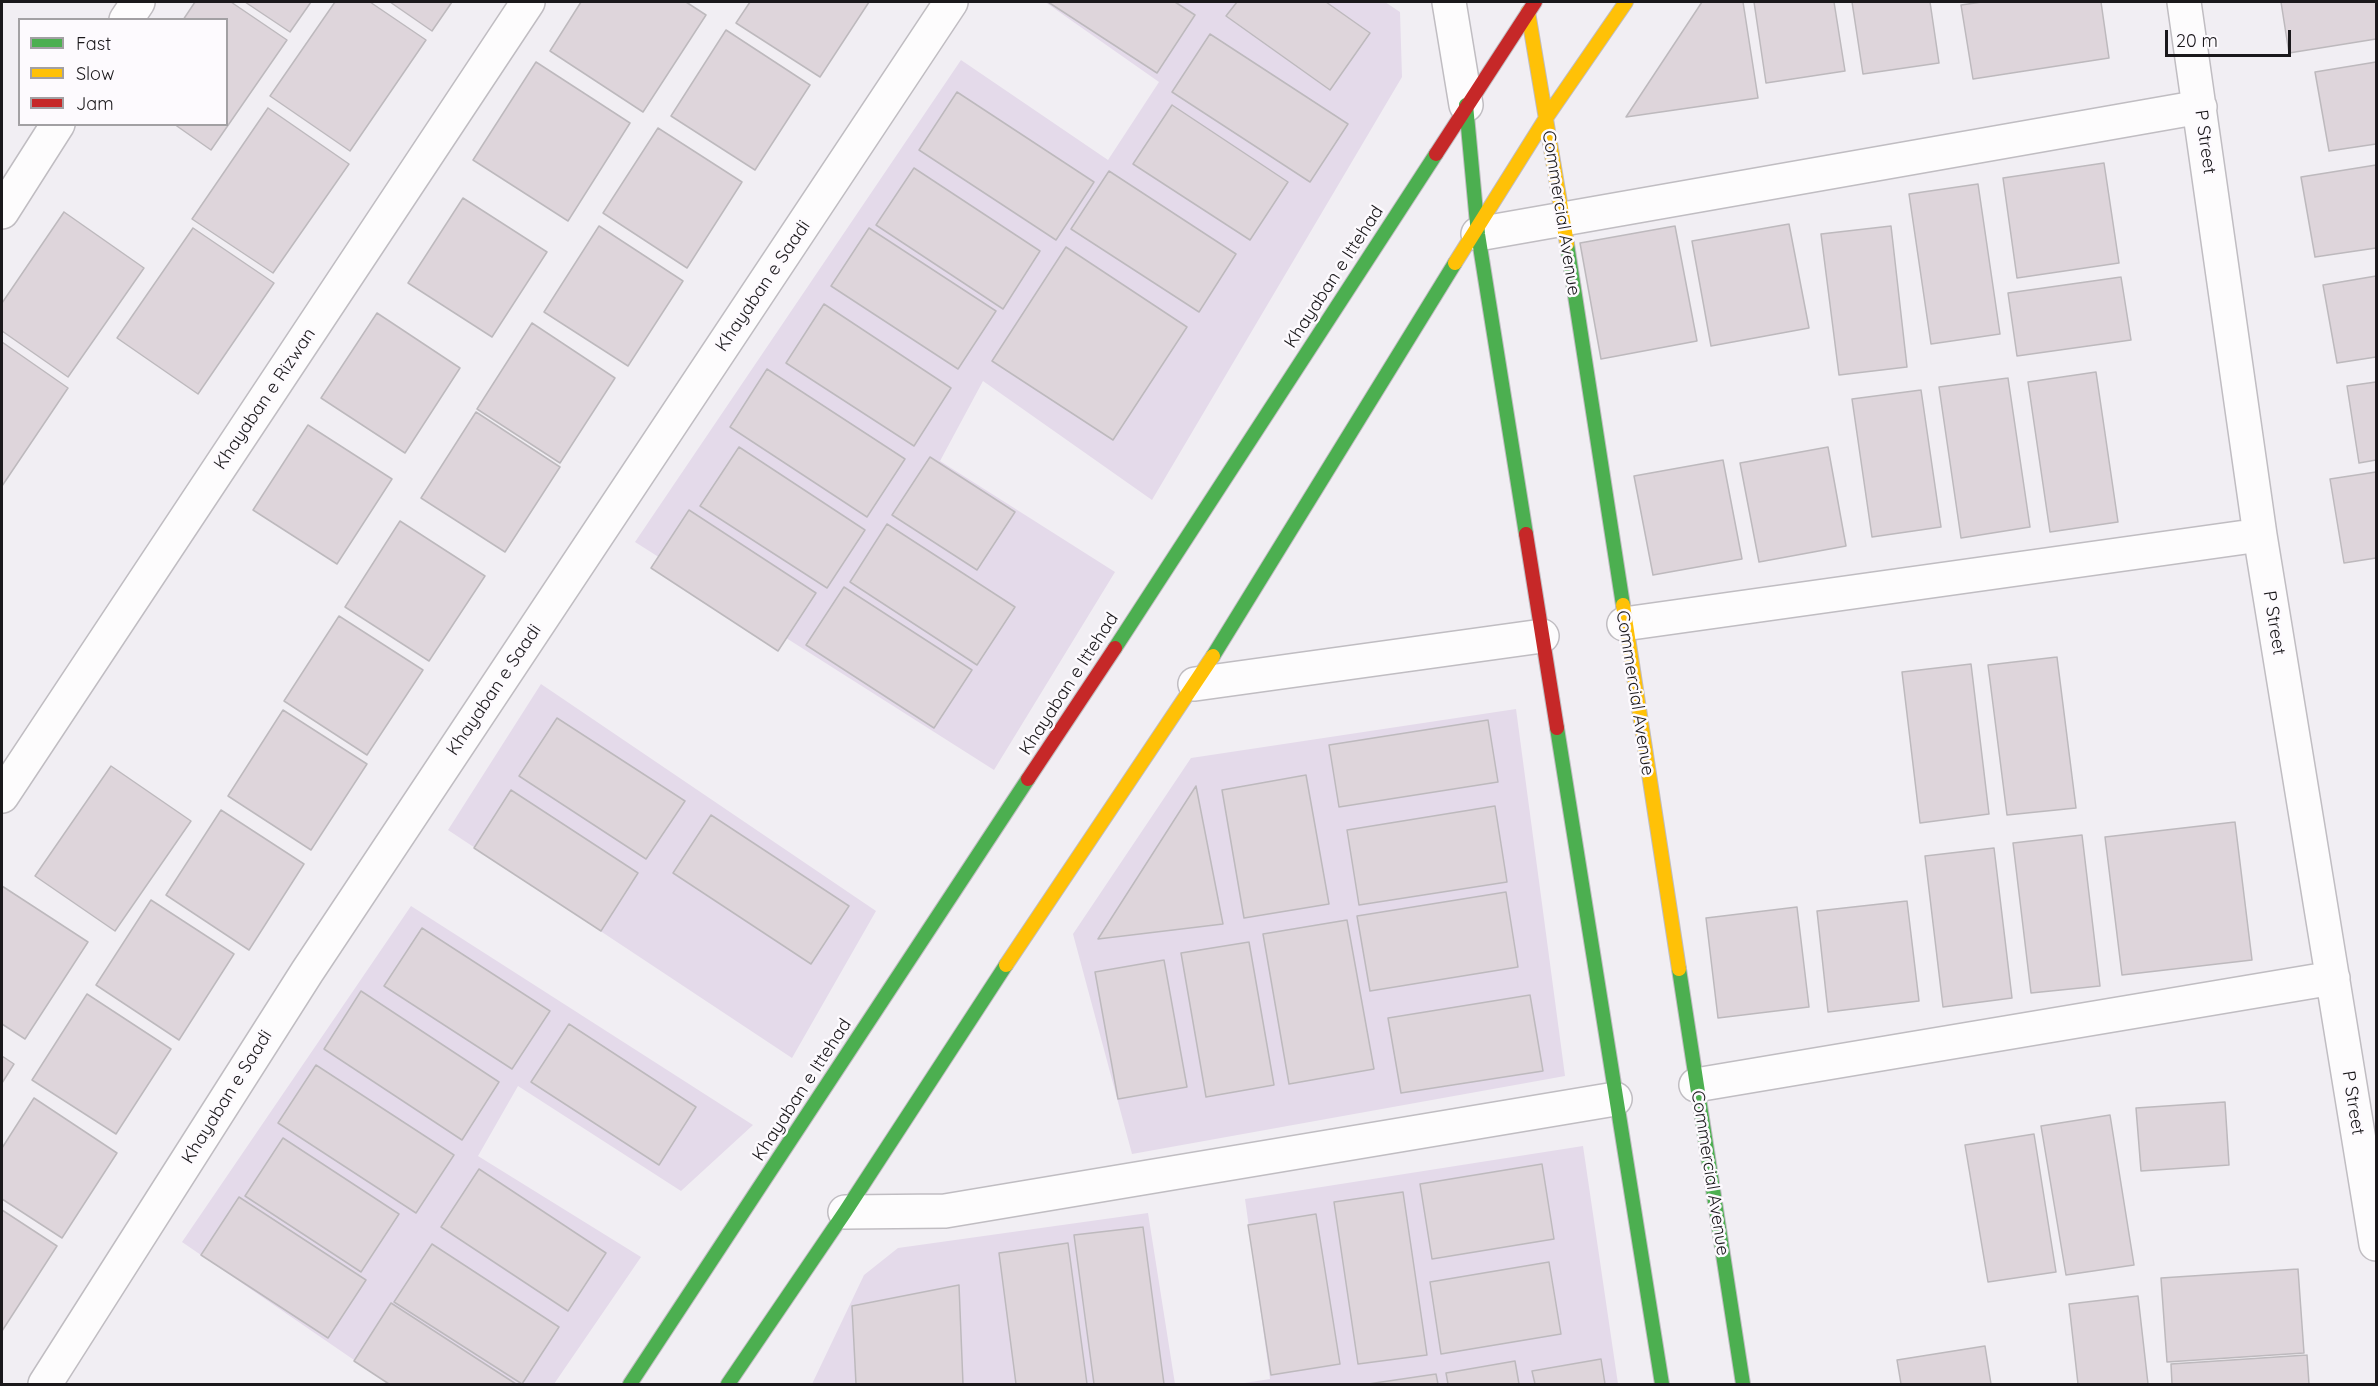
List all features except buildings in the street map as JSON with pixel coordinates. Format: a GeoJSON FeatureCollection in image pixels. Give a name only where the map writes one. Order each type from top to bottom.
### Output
{"type":"FeatureCollection","features":[{"type":"Feature","properties":{"kind":"main road"},"geometry":{"type":"LineString","coordinates":[[728,1384],[845,1212],[992,986],[1195,684],[1546,118],[1626,2]]}},
{"type":"Feature","properties":{"kind":"main road","name":"Khayaban e Ittehad"},"geometry":{"type":"LineString","coordinates":[[630,1384],[1170,564],[1530,5]]}},
{"type":"Feature","properties":{"kind":"main road","name":"Commercial Avenue"},"geometry":{"type":"LineString","coordinates":[[1530,5],[1743,1384]]}},
{"type":"Feature","properties":{"kind":"main road"},"geometry":{"type":"LineString","coordinates":[[1466,105],[1478,229],[1662,1384]]}},
{"type":"Feature","properties":{"kind":"street"},"geometry":{"type":"LineString","coordinates":[[127,18],[138,2]]}},
{"type":"Feature","properties":{"kind":"street","name":"Khayaban e Rizwan"},"geometry":{"type":"LineString","coordinates":[[2,796],[528,2]]}},
{"type":"Feature","properties":{"kind":"street","name":"Khayaban e Saadi"},"geometry":{"type":"LineString","coordinates":[[45,1384],[307,972],[951,2]]}},
{"type":"Feature","properties":{"kind":"street"},"geometry":{"type":"LineString","coordinates":[[1449,2],[1466,105]]}},
{"type":"Feature","properties":{"kind":"street","name":"P Street"},"geometry":{"type":"LineString","coordinates":[[2184,2],[2260,535],[2376,1244]]}},
{"type":"Feature","properties":{"kind":"street"},"geometry":{"type":"LineString","coordinates":[[1478,229],[1563,219],[2200,107]]}},
{"type":"Feature","properties":{"kind":"street"},"geometry":{"type":"LineString","coordinates":[[2,212],[57,126]]}},
{"type":"Feature","properties":{"kind":"street"},"geometry":{"type":"LineString","coordinates":[[1624,624],[2260,535]]}},
{"type":"Feature","properties":{"kind":"street"},"geometry":{"type":"LineString","coordinates":[[1195,684],[1542,636]]}},
{"type":"Feature","properties":{"kind":"street"},"geometry":{"type":"LineString","coordinates":[[1696,1085],[2333,978]]}},
{"type":"Feature","properties":{"kind":"street"},"geometry":{"type":"LineString","coordinates":[[845,1212],[945,1211],[1615,1099]]}},
{"type":"Feature","properties":{"kind":"shaded area"},"geometry":{"type":"Polygon","coordinates":[[[1045,2],[1385,2],[1400,12],[1402,77],[1152,500],[983,381],[940,461],[1115,572],[994,770],[635,542],[961,60],[1108,160],[1159,82],[1045,2]]]}},
{"type":"Feature","properties":{"kind":"shaded area"},"geometry":{"type":"Polygon","coordinates":[[[541,684],[876,911],[792,1058],[448,830],[541,684]]]}},
{"type":"Feature","properties":{"kind":"shaded area"},"geometry":{"type":"Polygon","coordinates":[[[1516,709],[1565,1076],[1132,1154],[1073,934],[1191,758],[1516,709]]]}},
{"type":"Feature","properties":{"kind":"shaded area"},"geometry":{"type":"Polygon","coordinates":[[[411,906],[753,1125],[681,1191],[518,1086],[478,1156],[641,1257],[554,1384],[389,1384],[182,1242],[411,906]]]}},
{"type":"Feature","properties":{"kind":"shaded area"},"geometry":{"type":"Polygon","coordinates":[[[1583,1146],[1618,1384],[1238,1384],[1270,1379],[1245,1199],[1583,1146]]]}},
{"type":"Feature","properties":{"kind":"shaded area"},"geometry":{"type":"Polygon","coordinates":[[[1148,1213],[1175,1384],[812,1384],[864,1275],[898,1248],[1148,1213]]]}},
{"type":"Feature","properties":{"kind":"traffic: fast"},"geometry":{"type":"LineString","coordinates":[[1466,105],[1478,234],[1526,534]]}},
{"type":"Feature","properties":{"kind":"traffic: fast"},"geometry":{"type":"LineString","coordinates":[[1115,648],[1436,154]]}},
{"type":"Feature","properties":{"kind":"traffic: fast"},"geometry":{"type":"LineString","coordinates":[[1567,244],[1623,605]]}},
{"type":"Feature","properties":{"kind":"traffic: fast"},"geometry":{"type":"LineString","coordinates":[[1213,656],[1455,263]]}},
{"type":"Feature","properties":{"kind":"traffic: fast"},"geometry":{"type":"LineString","coordinates":[[1557,728],[1662,1384]]}},
{"type":"Feature","properties":{"kind":"traffic: fast"},"geometry":{"type":"LineString","coordinates":[[630,1384],[1028,779]]}},
{"type":"Feature","properties":{"kind":"traffic: fast"},"geometry":{"type":"LineString","coordinates":[[728,1384],[845,1212],[1006,965]]}},
{"type":"Feature","properties":{"kind":"traffic: fast"},"geometry":{"type":"LineString","coordinates":[[1679,969],[1743,1384]]}},
{"type":"Feature","properties":{"kind":"traffic: slow"},"geometry":{"type":"LineString","coordinates":[[1455,263],[1546,118],[1626,2]]}},
{"type":"Feature","properties":{"kind":"traffic: slow"},"geometry":{"type":"LineString","coordinates":[[1528,12],[1567,244]]}},
{"type":"Feature","properties":{"kind":"traffic: slow"},"geometry":{"type":"LineString","coordinates":[[1623,605],[1679,969]]}},
{"type":"Feature","properties":{"kind":"traffic: slow"},"geometry":{"type":"LineString","coordinates":[[1006,965],[1213,656]]}},
{"type":"Feature","properties":{"kind":"traffic: jam"},"geometry":{"type":"LineString","coordinates":[[1436,154],[1535,2]]}},
{"type":"Feature","properties":{"kind":"traffic: jam"},"geometry":{"type":"LineString","coordinates":[[1526,534],[1557,728]]}},
{"type":"Feature","properties":{"kind":"traffic: jam"},"geometry":{"type":"LineString","coordinates":[[1028,779],[1115,648]]}}]}
